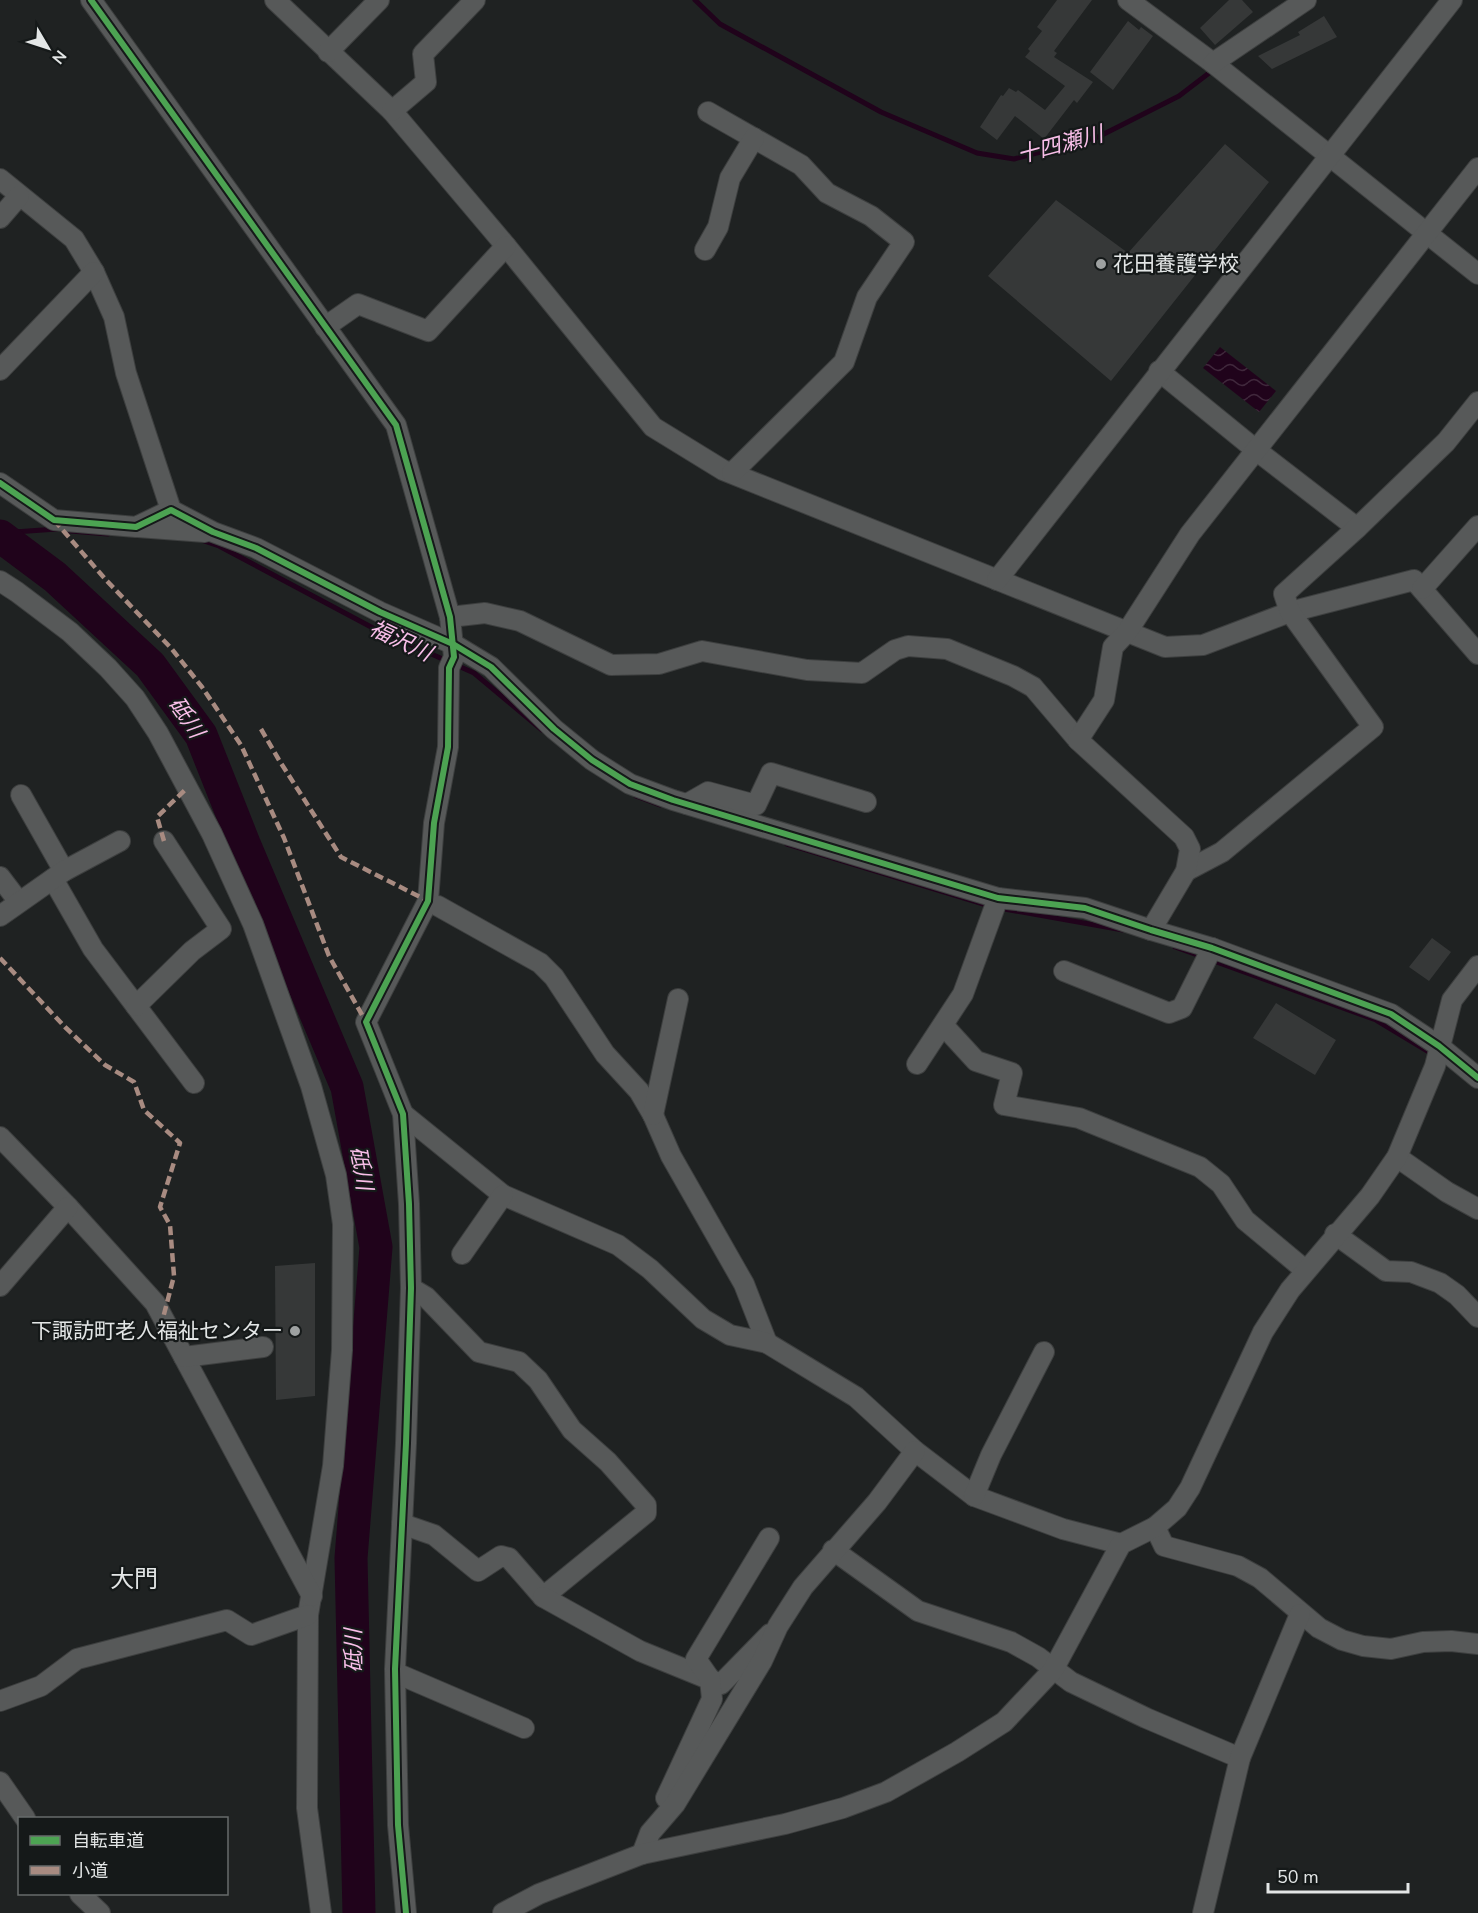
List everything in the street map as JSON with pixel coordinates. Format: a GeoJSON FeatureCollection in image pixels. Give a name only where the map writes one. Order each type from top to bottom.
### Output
{"type":"FeatureCollection","features":[{"type":"Feature","properties":{"kind":"street"},"geometry":{"type":"LineString","coordinates":[[91,0],[396,425],[450,617],[452,656],[448,747],[434,823],[428,901],[366,1022],[402,1114],[409,1204],[411,1288],[396,1673],[398,1825],[406,1913]]}},
{"type":"Feature","properties":{"kind":"street"},"geometry":{"type":"LineString","coordinates":[[275,0],[392,111],[506,246],[653,427],[732,473],[1165,647],[1203,645],[1290,612],[1414,580],[1478,654]]}},
{"type":"Feature","properties":{"kind":"street"},"geometry":{"type":"LineString","coordinates":[[328,52],[379,0]]}},
{"type":"Feature","properties":{"kind":"street"},"geometry":{"type":"LineString","coordinates":[[392,111],[426,82],[423,54],[475,0]]}},
{"type":"Feature","properties":{"kind":"street"},"geometry":{"type":"LineString","coordinates":[[1128,0],[1330,155],[1478,274]]}},
{"type":"Feature","properties":{"kind":"street"},"geometry":{"type":"LineString","coordinates":[[1212,63],[1306,0]]}},
{"type":"Feature","properties":{"kind":"street"},"geometry":{"type":"LineString","coordinates":[[997,580],[1452,0]]}},
{"type":"Feature","properties":{"kind":"street"},"geometry":{"type":"LineString","coordinates":[[708,112],[801,165],[827,193],[872,216],[904,242],[867,297],[844,362],[732,473]]}},
{"type":"Feature","properties":{"kind":"street"},"geometry":{"type":"LineString","coordinates":[[705,250],[718,227],[730,178],[754,138]]}},
{"type":"Feature","properties":{"kind":"street"},"geometry":{"type":"LineString","coordinates":[[1078,740],[1104,700],[1113,647],[1127,632],[1190,534],[1478,168]]}},
{"type":"Feature","properties":{"kind":"street"},"geometry":{"type":"LineString","coordinates":[[0,179],[74,239],[94,272],[114,317],[126,373],[171,510],[213,532],[256,548],[329,584],[452,656],[491,667],[554,729],[592,760],[630,784],[687,804],[998,898],[1085,908],[1212,948],[1390,1014],[1439,1046],[1478,1077]]}},
{"type":"Feature","properties":{"kind":"street"},"geometry":{"type":"LineString","coordinates":[[0,218],[19,196]]}},
{"type":"Feature","properties":{"kind":"street"},"geometry":{"type":"LineString","coordinates":[[325,327],[358,304],[428,331],[506,246]]}},
{"type":"Feature","properties":{"kind":"street"},"geometry":{"type":"LineString","coordinates":[[0,370],[94,272]]}},
{"type":"Feature","properties":{"kind":"street"},"geometry":{"type":"LineString","coordinates":[[1159,371],[1357,528]]}},
{"type":"Feature","properties":{"kind":"street"},"geometry":{"type":"LineString","coordinates":[[1186,872],[1222,852],[1373,727],[1290,612],[1284,594],[1357,528],[1446,442],[1478,402]]}},
{"type":"Feature","properties":{"kind":"street"},"geometry":{"type":"LineString","coordinates":[[0,483],[54,520],[213,532]]}},
{"type":"Feature","properties":{"kind":"street"},"geometry":{"type":"LineString","coordinates":[[136,527],[171,510]]}},
{"type":"Feature","properties":{"kind":"street"},"geometry":{"type":"LineString","coordinates":[[1422,589],[1478,526]]}},
{"type":"Feature","properties":{"kind":"street"},"geometry":{"type":"LineString","coordinates":[[0,581],[70,632],[108,668],[135,698],[158,733],[212,834],[253,924],[311,1086],[336,1176],[344,1246],[342,1350],[333,1466],[309,1615],[307,1808],[321,1913]]}},
{"type":"Feature","properties":{"kind":"street"},"geometry":{"type":"LineString","coordinates":[[450,617],[485,613],[520,621],[611,665],[659,664],[702,651],[807,670],[862,673],[895,650],[908,646],[947,649],[1013,676],[1033,687],[1078,740],[1184,837],[1190,849],[1186,872],[1151,930]]}},
{"type":"Feature","properties":{"kind":"street"},"geometry":{"type":"LineString","coordinates":[[687,804],[708,792],[756,805],[771,773],[866,802]]}},
{"type":"Feature","properties":{"kind":"street"},"geometry":{"type":"LineString","coordinates":[[21,795],[93,949],[195,1083]]}},
{"type":"Feature","properties":{"kind":"street"},"geometry":{"type":"LineString","coordinates":[[0,916],[59,875],[120,841]]}},
{"type":"Feature","properties":{"kind":"street"},"geometry":{"type":"LineString","coordinates":[[136,1006],[192,951],[221,929],[164,841]]}},
{"type":"Feature","properties":{"kind":"street"},"geometry":{"type":"LineString","coordinates":[[0,877],[19,902]]}},
{"type":"Feature","properties":{"kind":"street"},"geometry":{"type":"LineString","coordinates":[[917,1064],[963,994],[998,898]]}},
{"type":"Feature","properties":{"kind":"street"},"geometry":{"type":"LineString","coordinates":[[438,906],[540,963],[554,977],[605,1054],[639,1091],[653,1115],[671,1156],[744,1284],[767,1343]]}},
{"type":"Feature","properties":{"kind":"street"},"geometry":{"type":"LineString","coordinates":[[1064,971],[1169,1013],[1182,1008],[1212,948]]}},
{"type":"Feature","properties":{"kind":"street"},"geometry":{"type":"LineString","coordinates":[[503,1913],[539,1894],[642,1854],[785,1824],[843,1808],[886,1792],[957,1752],[1004,1722],[1053,1670],[1121,1544],[1155,1527],[1177,1508],[1190,1488],[1263,1332],[1305,1270],[1370,1196],[1397,1157],[1435,1066],[1452,1000],[1478,966]]}},
{"type":"Feature","properties":{"kind":"street"},"geometry":{"type":"LineString","coordinates":[[653,1115],[678,999]]}},
{"type":"Feature","properties":{"kind":"street"},"geometry":{"type":"LineString","coordinates":[[943,1025],[976,1061],[1012,1073],[1004,1105],[1079,1118],[1200,1167],[1221,1184],[1245,1220],[1305,1270]]}},
{"type":"Feature","properties":{"kind":"street"},"geometry":{"type":"LineString","coordinates":[[402,1114],[503,1195],[618,1245],[650,1269],[703,1319],[730,1335],[767,1343],[856,1397],[915,1451],[974,1496],[1063,1529],[1121,1544]]}},
{"type":"Feature","properties":{"kind":"street"},"geometry":{"type":"LineString","coordinates":[[0,1137],[68,1207],[155,1303],[312,1596]]}},
{"type":"Feature","properties":{"kind":"street"},"geometry":{"type":"LineString","coordinates":[[1397,1157],[1447,1192],[1478,1209]]}},
{"type":"Feature","properties":{"kind":"street"},"geometry":{"type":"LineString","coordinates":[[462,1254],[503,1195]]}},
{"type":"Feature","properties":{"kind":"street"},"geometry":{"type":"LineString","coordinates":[[0,1286],[68,1207]]}},
{"type":"Feature","properties":{"kind":"street"},"geometry":{"type":"LineString","coordinates":[[1335,1234],[1386,1271],[1411,1272],[1440,1283],[1457,1295],[1478,1317]]}},
{"type":"Feature","properties":{"kind":"street"},"geometry":{"type":"LineString","coordinates":[[411,1288],[426,1297],[479,1352],[519,1362],[538,1380],[572,1430],[608,1462],[646,1505],[646,1513],[543,1597]]}},
{"type":"Feature","properties":{"kind":"street"},"geometry":{"type":"LineString","coordinates":[[184,1357],[263,1347]]}},
{"type":"Feature","properties":{"kind":"street"},"geometry":{"type":"LineString","coordinates":[[974,1496],[991,1455],[1044,1352]]}},
{"type":"Feature","properties":{"kind":"street"},"geometry":{"type":"LineString","coordinates":[[650,1833],[681,1794],[762,1661],[778,1626],[803,1587],[877,1502],[915,1451]]}},
{"type":"Feature","properties":{"kind":"street"},"geometry":{"type":"LineString","coordinates":[[402,1524],[434,1535],[478,1571],[501,1556],[509,1558],[543,1597],[640,1651],[721,1684],[778,1626]]}},
{"type":"Feature","properties":{"kind":"street"},"geometry":{"type":"LineString","coordinates":[[1155,1527],[1164,1546],[1238,1566],[1260,1578],[1300,1614],[1334,1636],[1363,1646],[1391,1649],[1423,1642],[1451,1641],[1478,1644]]}},
{"type":"Feature","properties":{"kind":"street"},"geometry":{"type":"LineString","coordinates":[[642,1854],[712,1699],[710,1679],[696,1659],[769,1538]]}},
{"type":"Feature","properties":{"kind":"street"},"geometry":{"type":"LineString","coordinates":[[833,1550],[918,1611],[1011,1642],[1038,1657],[1071,1682],[1146,1718],[1240,1758]]}},
{"type":"Feature","properties":{"kind":"street"},"geometry":{"type":"LineString","coordinates":[[1203,1913],[1240,1758],[1300,1614]]}},
{"type":"Feature","properties":{"kind":"street"},"geometry":{"type":"LineString","coordinates":[[0,1701],[40,1686],[77,1659],[227,1620],[251,1635],[309,1615]]}},
{"type":"Feature","properties":{"kind":"street"},"geometry":{"type":"LineString","coordinates":[[396,1673],[524,1728]]}},
{"type":"Feature","properties":{"kind":"street"},"geometry":{"type":"LineString","coordinates":[[0,1782],[24,1817]]}},
{"type":"Feature","properties":{"kind":"street"},"geometry":{"type":"LineString","coordinates":[[82,1895],[100,1913]]}},
{"type":"Feature","properties":{"kind":"water"},"geometry":{"type":"Polygon","coordinates":[[[1220,347],[1276,391],[1259,412],[1203,368],[1220,347]]]}},
{"type":"Feature","properties":{"kind":"building"},"geometry":{"type":"Polygon","coordinates":[[[1057,0],[1092,0],[1054,51],[1057,53],[1054,57],[1093,82],[1077,103],[1074,100],[1044,139],[1015,116],[997,140],[980,127],[1001,95],[1003,96],[1009,88],[1016,92],[1018,90],[1045,110],[1065,86],[1025,57],[1030,51],[1028,49],[1042,31],[1037,27],[1057,0]]]}},
{"type":"Feature","properties":{"kind":"building"},"geometry":{"type":"Polygon","coordinates":[[[1229,0],[1242,0],[1253,12],[1215,45],[1200,28],[1229,0]]]}},
{"type":"Feature","properties":{"kind":"building"},"geometry":{"type":"Polygon","coordinates":[[[1324,16],[1337,37],[1272,69],[1258,56],[1300,35],[1298,32],[1324,16]]]}},
{"type":"Feature","properties":{"kind":"building"},"geometry":{"type":"Polygon","coordinates":[[[1128,21],[1139,30],[1141,27],[1153,36],[1113,90],[1090,72],[1128,21]]]}},
{"type":"Feature","properties":{"kind":"building","name":"花田養護学校"},"geometry":{"type":"Polygon","coordinates":[[[1225,144],[1269,182],[1111,381],[988,276],[1056,200],[1128,253],[1225,144]]]}},
{"type":"Feature","properties":{"kind":"building"},"geometry":{"type":"Polygon","coordinates":[[[1432,938],[1451,952],[1429,981],[1409,967],[1432,938]]]}},
{"type":"Feature","properties":{"kind":"building"},"geometry":{"type":"Polygon","coordinates":[[[1276,1003],[1336,1040],[1315,1075],[1253,1038],[1276,1003]]]}},
{"type":"Feature","properties":{"kind":"building","name":"下諏訪町老人福祉センター"},"geometry":{"type":"Polygon","coordinates":[[[315,1263],[315,1396],[276,1400],[275,1266],[315,1263]]]}},
{"type":"Feature","properties":{"kind":"waterway","name":"十四瀬川"},"geometry":{"type":"LineString","coordinates":[[695,0],[720,24],[881,112],[977,153],[1014,159],[1098,137],[1179,96],[1213,70]]}},
{"type":"Feature","properties":{"kind":"waterway","name":"福沢川"},"geometry":{"type":"LineString","coordinates":[[0,533],[57,529]]}},
{"type":"Feature","properties":{"kind":"waterway","name":"福沢川"},"geometry":{"type":"LineString","coordinates":[[70,531],[108,534]]}},
{"type":"Feature","properties":{"kind":"waterway","name":"砥川"},"geometry":{"type":"LineString","coordinates":[[0,536],[55,577],[150,665],[201,735],[245,846],[347,1087],[376,1247],[351,1558],[359,1913]]}},
{"type":"Feature","properties":{"kind":"waterway","name":"福沢川"},"geometry":{"type":"LineString","coordinates":[[201,540],[219,546],[373,628],[474,673],[542,730]]}},
{"type":"Feature","properties":{"kind":"waterway","name":"福沢川"},"geometry":{"type":"LineString","coordinates":[[636,796],[660,805]]}},
{"type":"Feature","properties":{"kind":"waterway","name":"福沢川"},"geometry":{"type":"LineString","coordinates":[[787,844],[990,906]]}},
{"type":"Feature","properties":{"kind":"waterway","name":"福沢川"},"geometry":{"type":"LineString","coordinates":[[999,908],[1123,930]]}},
{"type":"Feature","properties":{"kind":"waterway","name":"福沢川"},"geometry":{"type":"LineString","coordinates":[[1175,947],[1203,957]]}},
{"type":"Feature","properties":{"kind":"waterway","name":"福沢川"},"geometry":{"type":"LineString","coordinates":[[1211,960],[1376,1020],[1434,1055]]}},
{"type":"Feature","properties":{"kind":"marked path"},"geometry":{"type":"LineString","coordinates":[[54,520],[106,580],[171,648],[202,687],[241,745],[284,838],[329,956],[366,1022]]}},
{"type":"Feature","properties":{"kind":"marked path"},"geometry":{"type":"LineString","coordinates":[[261,729],[341,857],[428,901]]}},
{"type":"Feature","properties":{"kind":"marked path"},"geometry":{"type":"LineString","coordinates":[[164,841],[157,817],[187,788]]}},
{"type":"Feature","properties":{"kind":"marked path"},"geometry":{"type":"LineString","coordinates":[[0,958],[65,1027],[105,1065],[134,1082],[144,1110],[180,1143],[160,1207],[170,1225],[174,1276],[163,1318]]}},
{"type":"Feature","properties":{"kind":"cycle path"},"geometry":{"type":"LineString","coordinates":[[91,0],[396,425],[450,617],[454,657],[449,668],[448,747],[434,823],[428,901],[366,1022],[403,1114],[409,1204],[411,1288],[395,1669],[398,1825],[406,1913]]}},
{"type":"Feature","properties":{"kind":"cycle path"},"geometry":{"type":"LineString","coordinates":[[0,483],[54,520],[136,527],[171,510],[213,532],[256,548],[380,612],[453,644],[491,667],[554,729],[592,760],[630,784],[673,800],[998,898],[1085,908],[1212,948],[1391,1014],[1439,1046],[1478,1078]]}},
{"type":"Feature","properties":{"kind":"place","name":"花田養護学校"},"geometry":{"type":"Point","coordinates":[1101,264]}},
{"type":"Feature","properties":{"kind":"place","name":"下諏訪町老人福祉センター"},"geometry":{"type":"Point","coordinates":[295,1331]}},
{"type":"Feature","properties":{"kind":"district","name":"大門"},"geometry":{"type":"Point","coordinates":[134,1579]}}]}
